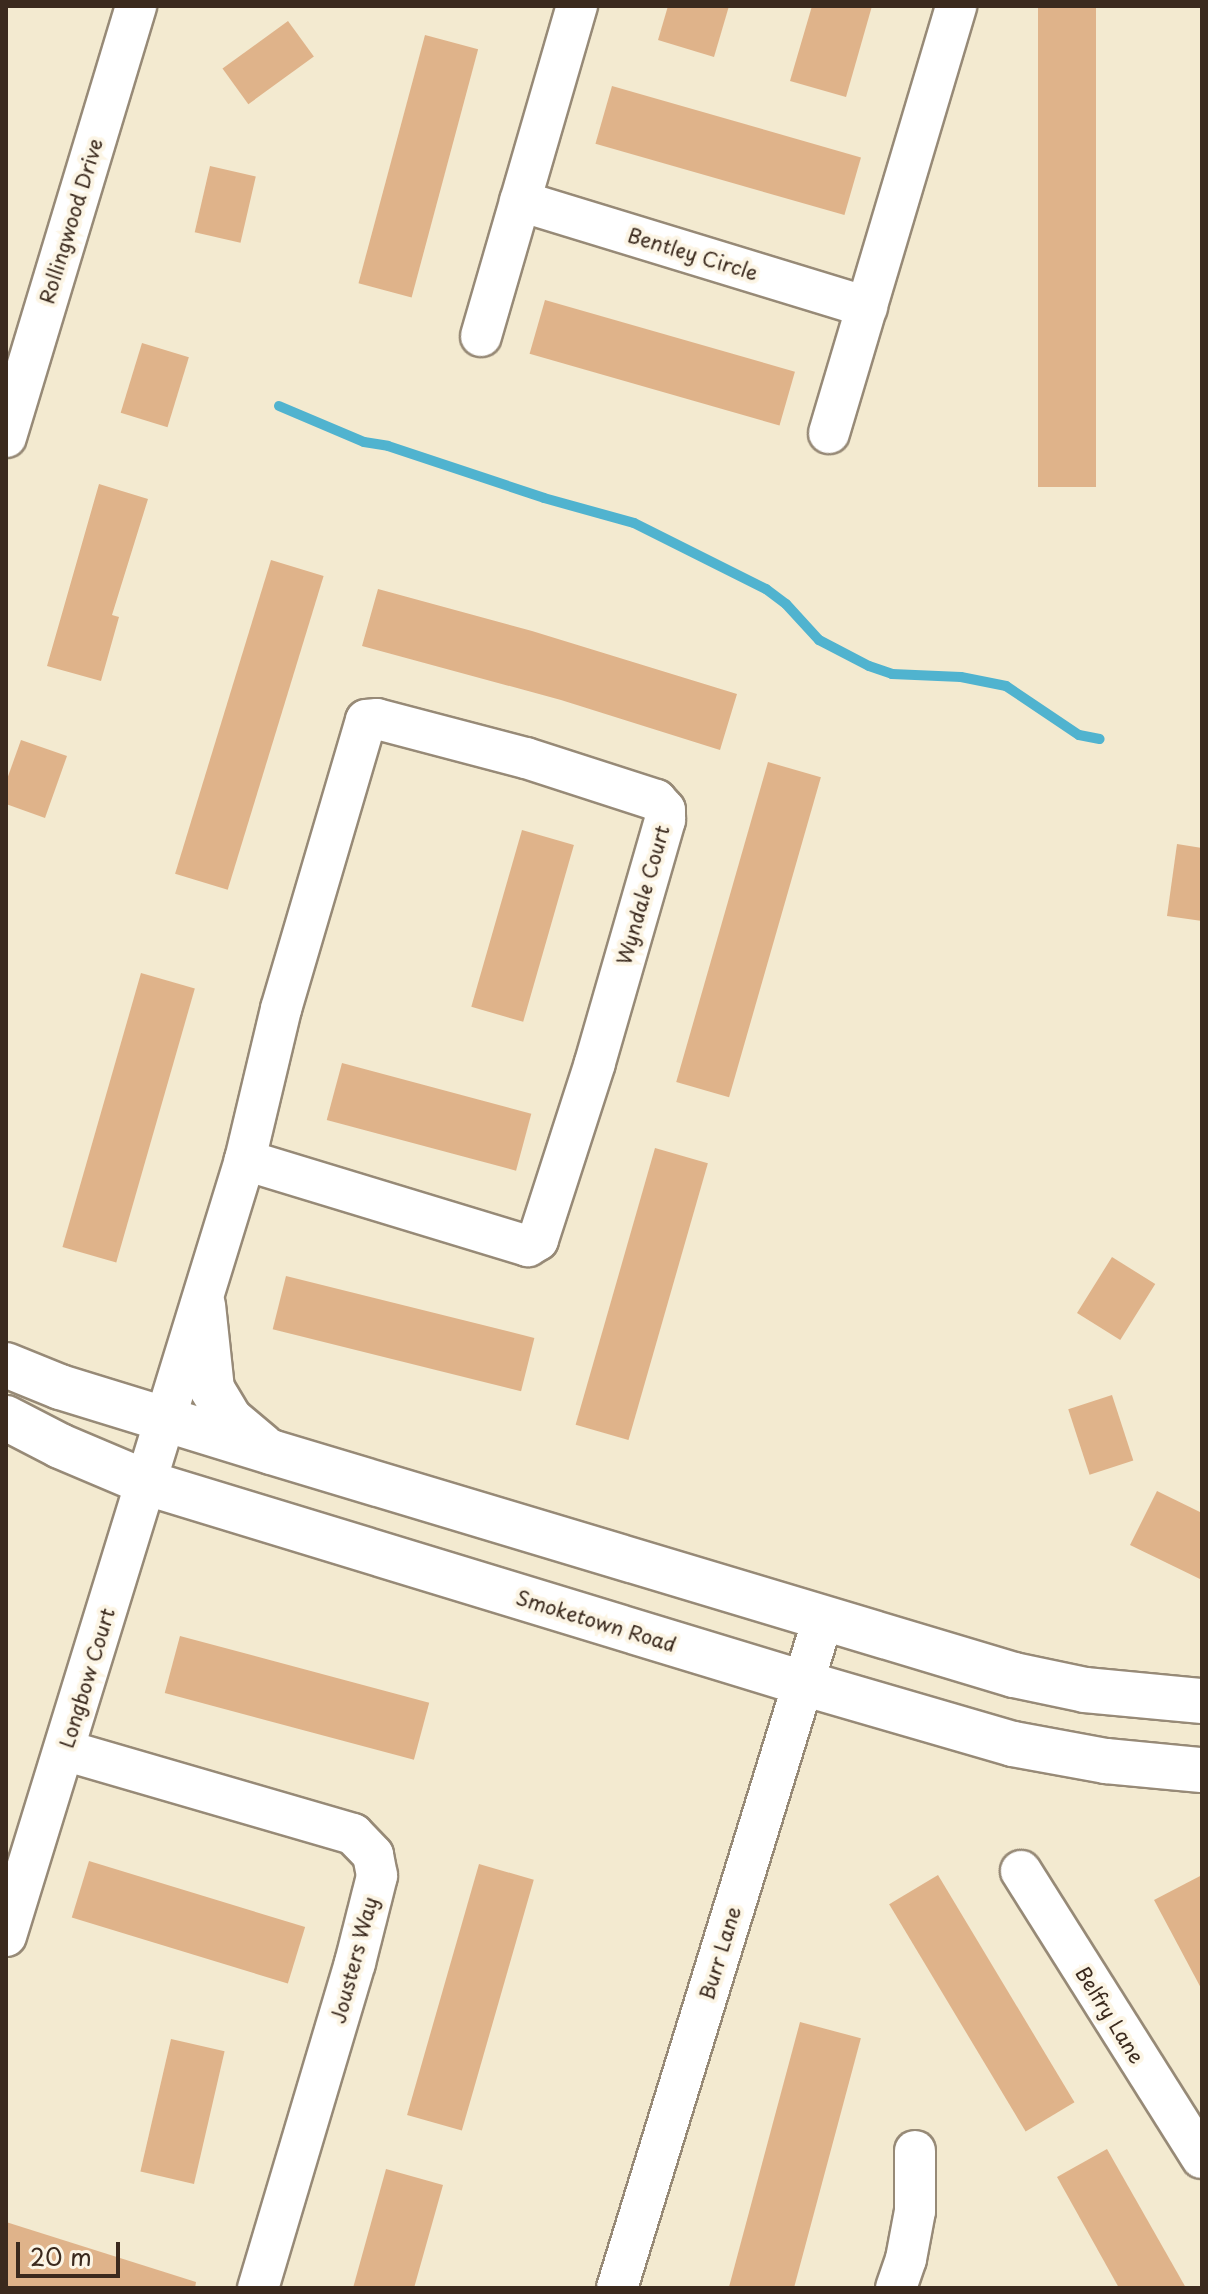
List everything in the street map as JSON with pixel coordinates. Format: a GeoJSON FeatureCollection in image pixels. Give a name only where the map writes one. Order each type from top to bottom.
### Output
{"type":"FeatureCollection","features":[{"type":"Feature","properties":{"kind":"main road"},"geometry":{"type":"LineString","coordinates":[[203,1305],[208,1371],[215,1397],[230,1419],[271,1452]]}},
{"type":"Feature","properties":{"kind":"main road"},"geometry":{"type":"LineString","coordinates":[[6,1365],[60,1387],[271,1452],[1014,1675],[1085,1690],[1202,1701]]}},
{"type":"Feature","properties":{"kind":"main road","name":"Smoketown Road"},"geometry":{"type":"LineString","coordinates":[[6,1418],[60,1446],[147,1483],[803,1683],[1013,1744],[1106,1761],[1202,1770]]}},
{"type":"Feature","properties":{"kind":"street","name":"Rollingwood Drive"},"geometry":{"type":"LineString","coordinates":[[6,437],[136,6]]}},
{"type":"Feature","properties":{"kind":"street"},"geometry":{"type":"LineString","coordinates":[[481,336],[577,6]]}},
{"type":"Feature","properties":{"kind":"street"},"geometry":{"type":"LineString","coordinates":[[829,433],[956,6]]}},
{"type":"Feature","properties":{"kind":"street","name":"Bentley Circle"},"geometry":{"type":"LineString","coordinates":[[520,201],[867,307]]}},
{"type":"Feature","properties":{"kind":"street","name":"Wyndale Court"},"geometry":{"type":"LineString","coordinates":[[167,1420],[245,1160],[281,1009],[366,720],[377,719],[526,758],[656,800],[665,810],[665,820],[595,1063],[538,1240],[528,1246],[517,1245],[245,1160]]}},
{"type":"Feature","properties":{"kind":"street","name":"Longbow Court"},"geometry":{"type":"LineString","coordinates":[[6,1936],[167,1420]]}},
{"type":"Feature","properties":{"kind":"street","name":"Burr Lane"},"geometry":{"type":"LineString","coordinates":[[617,2288],[823,1619]]}},
{"type":"Feature","properties":{"kind":"street","name":"Jousters Way"},"geometry":{"type":"LineString","coordinates":[[64,1750],[353,1834],[373,1855],[377,1876],[355,1963],[258,2288]]}},
{"type":"Feature","properties":{"kind":"street","name":"Belfry Lane"},"geometry":{"type":"LineString","coordinates":[[1021,1871],[1202,2158]]}},
{"type":"Feature","properties":{"kind":"street"},"geometry":{"type":"LineString","coordinates":[[896,2288],[906,2259],[915,2211],[915,2151]]}},
{"type":"Feature","properties":{"kind":"building"},"geometry":{"type":"Polygon","coordinates":[[[668,6],[729,6],[714,57],[658,40],[668,6]]]}},
{"type":"Feature","properties":{"kind":"building"},"geometry":{"type":"Polygon","coordinates":[[[812,6],[872,6],[846,97],[790,81],[812,6]]]}},
{"type":"Feature","properties":{"kind":"building"},"geometry":{"type":"Polygon","coordinates":[[[1038,6],[1096,6],[1096,487],[1038,487],[1038,6]]]}},
{"type":"Feature","properties":{"kind":"building"},"geometry":{"type":"Polygon","coordinates":[[[288,21],[314,57],[248,104],[222,69],[288,21]]]}},
{"type":"Feature","properties":{"kind":"building"},"geometry":{"type":"Polygon","coordinates":[[[425,35],[478,49],[412,297],[358,283],[425,35]]]}},
{"type":"Feature","properties":{"kind":"building"},"geometry":{"type":"Polygon","coordinates":[[[612,86],[861,157],[844,215],[595,144],[612,86]]]}},
{"type":"Feature","properties":{"kind":"building"},"geometry":{"type":"Polygon","coordinates":[[[210,166],[256,177],[240,243],[195,232],[210,166]]]}},
{"type":"Feature","properties":{"kind":"building"},"geometry":{"type":"Polygon","coordinates":[[[545,300],[795,372],[779,425],[530,354],[545,300]]]}},
{"type":"Feature","properties":{"kind":"building"},"geometry":{"type":"Polygon","coordinates":[[[142,343],[189,357],[168,427],[121,413],[142,343]]]}},
{"type":"Feature","properties":{"kind":"building"},"geometry":{"type":"Polygon","coordinates":[[[99,484],[148,499],[112,615],[119,617],[101,681],[47,666],[99,484]]]}},
{"type":"Feature","properties":{"kind":"building"},"geometry":{"type":"Polygon","coordinates":[[[271,560],[324,576],[228,890],[175,874],[271,560]]]}},
{"type":"Feature","properties":{"kind":"building"},"geometry":{"type":"Polygon","coordinates":[[[378,589],[532,631],[737,694],[720,750],[561,700],[362,646],[378,589]]]}},
{"type":"Feature","properties":{"kind":"building"},"geometry":{"type":"Polygon","coordinates":[[[21,740],[67,756],[45,818],[6,804],[6,782],[21,740]]]}},
{"type":"Feature","properties":{"kind":"building"},"geometry":{"type":"Polygon","coordinates":[[[768,762],[821,777],[729,1097],[676,1082],[768,762]]]}},
{"type":"Feature","properties":{"kind":"building"},"geometry":{"type":"Polygon","coordinates":[[[522,830],[574,845],[523,1022],[471,1007],[522,830]]]}},
{"type":"Feature","properties":{"kind":"building"},"geometry":{"type":"Polygon","coordinates":[[[1177,844],[1202,848],[1202,921],[1167,916],[1177,844]]]}},
{"type":"Feature","properties":{"kind":"building"},"geometry":{"type":"Polygon","coordinates":[[[141,973],[195,988],[116,1262],[62,1247],[141,973]]]}},
{"type":"Feature","properties":{"kind":"building"},"geometry":{"type":"Polygon","coordinates":[[[342,1063],[531,1114],[516,1171],[327,1120],[342,1063]]]}},
{"type":"Feature","properties":{"kind":"building"},"geometry":{"type":"Polygon","coordinates":[[[655,1148],[708,1163],[628,1440],[576,1425],[655,1148]]]}},
{"type":"Feature","properties":{"kind":"building"},"geometry":{"type":"Polygon","coordinates":[[[1112,1257],[1155,1284],[1120,1340],[1077,1313],[1112,1257]]]}},
{"type":"Feature","properties":{"kind":"building"},"geometry":{"type":"Polygon","coordinates":[[[286,1276],[534,1338],[521,1391],[273,1329],[286,1276]]]}},
{"type":"Feature","properties":{"kind":"building"},"geometry":{"type":"Polygon","coordinates":[[[1112,1395],[1133,1461],[1090,1475],[1068,1409],[1112,1395]]]}},
{"type":"Feature","properties":{"kind":"building"},"geometry":{"type":"Polygon","coordinates":[[[1157,1491],[1202,1513],[1202,1580],[1130,1545],[1157,1491]]]}},
{"type":"Feature","properties":{"kind":"building"},"geometry":{"type":"Polygon","coordinates":[[[180,1636],[429,1703],[414,1760],[165,1693],[180,1636]]]}},
{"type":"Feature","properties":{"kind":"building"},"geometry":{"type":"Polygon","coordinates":[[[89,1861],[305,1927],[288,1983],[72,1917],[89,1861]]]}},
{"type":"Feature","properties":{"kind":"building"},"geometry":{"type":"Polygon","coordinates":[[[479,1864],[534,1880],[462,2131],[407,2115],[479,1864]]]}},
{"type":"Feature","properties":{"kind":"building"},"geometry":{"type":"Polygon","coordinates":[[[938,1875],[1074,2102],[1026,2132],[889,1904],[938,1875]]]}},
{"type":"Feature","properties":{"kind":"building"},"geometry":{"type":"Polygon","coordinates":[[[1202,1875],[1202,1990],[1154,1900],[1202,1875]]]}},
{"type":"Feature","properties":{"kind":"building"},"geometry":{"type":"Polygon","coordinates":[[[800,2022],[861,2038],[794,2288],[729,2288],[800,2022]]]}},
{"type":"Feature","properties":{"kind":"building"},"geometry":{"type":"Polygon","coordinates":[[[171,2039],[225,2051],[194,2184],[140,2172],[171,2039]]]}},
{"type":"Feature","properties":{"kind":"building"},"geometry":{"type":"Polygon","coordinates":[[[1107,2149],[1186,2288],[1119,2288],[1057,2177],[1107,2149]]]}},
{"type":"Feature","properties":{"kind":"building"},"geometry":{"type":"Polygon","coordinates":[[[386,2169],[443,2185],[414,2288],[353,2288],[386,2169]]]}},
{"type":"Feature","properties":{"kind":"building"},"geometry":{"type":"Polygon","coordinates":[[[6,2222],[196,2282],[195,2288],[6,2288],[6,2222]]]}},
{"type":"Feature","properties":{"kind":"waterway"},"geometry":{"type":"LineString","coordinates":[[279,406],[364,442],[388,446],[544,498],[634,523],[766,589],[786,604],[819,640],[869,666],[892,674],[961,677],[1006,686],[1079,735],[1100,739]]}}]}
